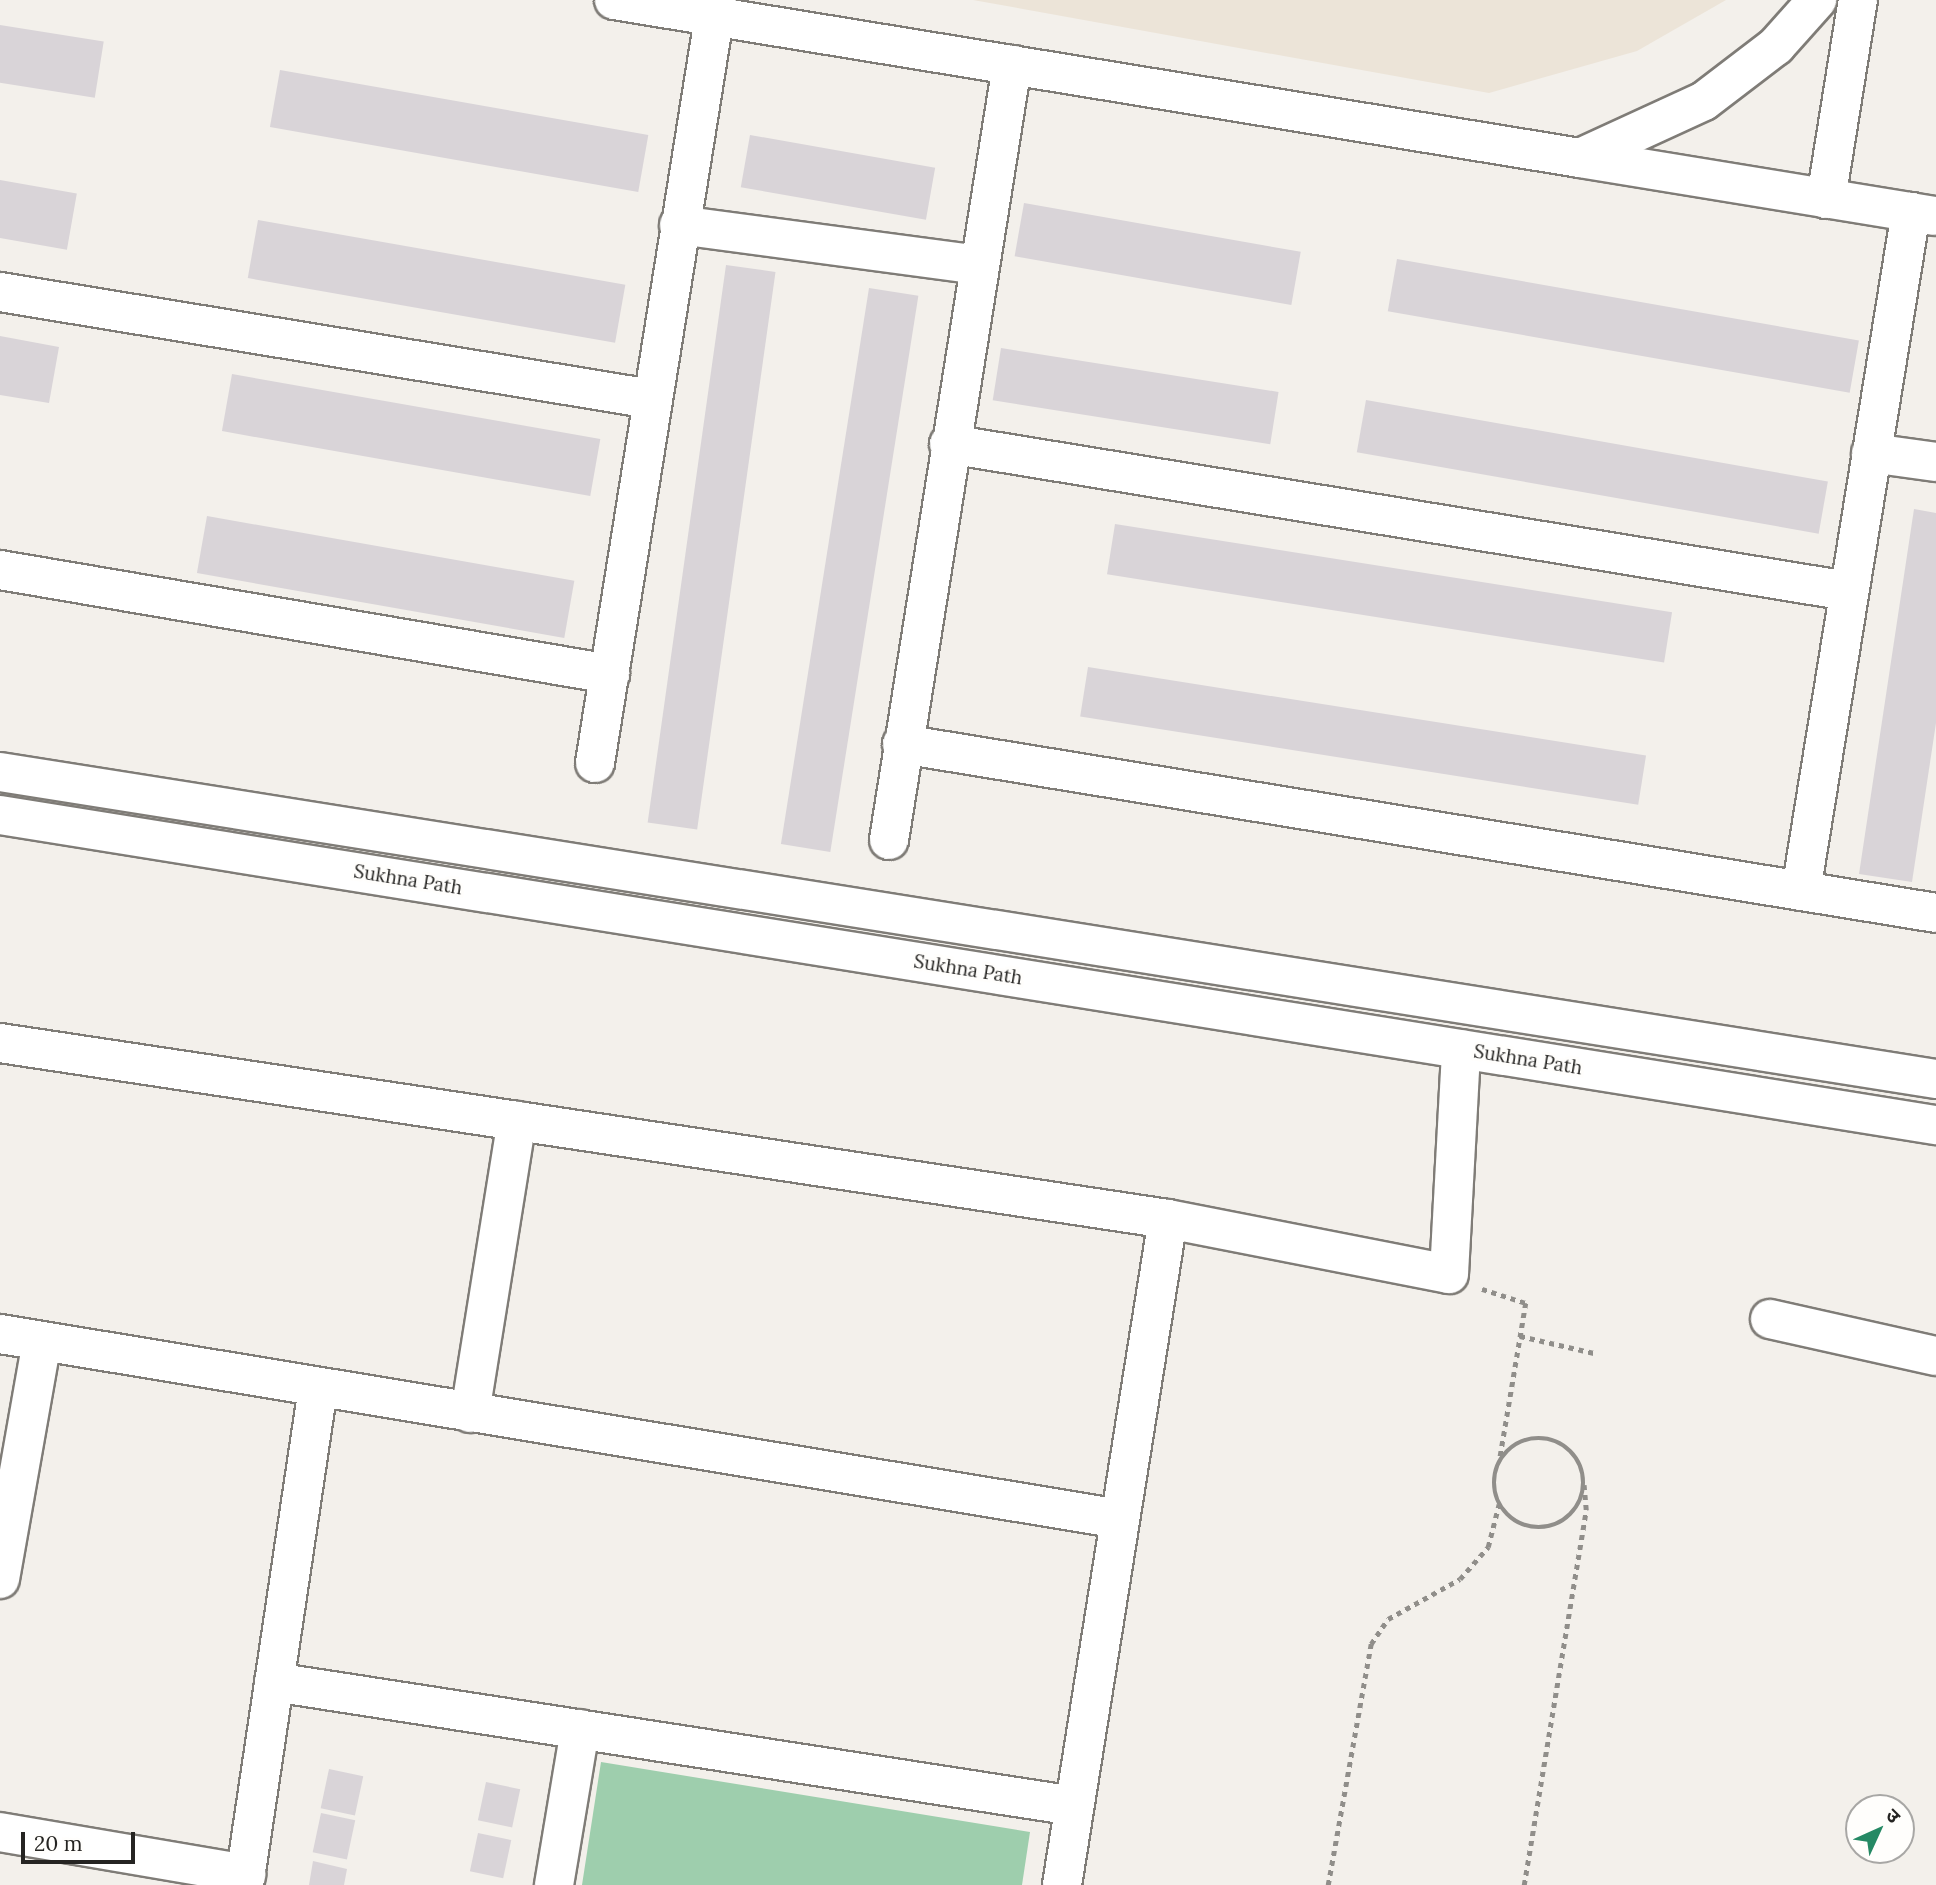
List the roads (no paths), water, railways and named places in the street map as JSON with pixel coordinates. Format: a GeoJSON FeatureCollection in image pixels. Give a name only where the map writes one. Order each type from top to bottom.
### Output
{"type":"FeatureCollection","features":[{"type":"Feature","properties":{"kind":"street"},"geometry":{"type":"LineString","coordinates":[[614,0],[715,8],[1012,65],[1923,214],[1871,453],[1801,891]]}},
{"type":"Feature","properties":{"kind":"street"},"geometry":{"type":"LineString","coordinates":[[1580,158],[1704,101],[1776,46],[1817,0]]}},
{"type":"Feature","properties":{"kind":"street"},"geometry":{"type":"LineString","coordinates":[[1826,199],[1858,0]]}},
{"type":"Feature","properties":{"kind":"street"},"geometry":{"type":"LineString","coordinates":[[595,763],[715,8]]}},
{"type":"Feature","properties":{"kind":"street"},"geometry":{"type":"LineString","coordinates":[[889,840],[949,444],[1012,65]]}},
{"type":"Feature","properties":{"kind":"street"},"geometry":{"type":"LineString","coordinates":[[680,225],[978,264]]}},
{"type":"Feature","properties":{"kind":"street"},"geometry":{"type":"LineString","coordinates":[[0,292],[651,399]]}},
{"type":"Feature","properties":{"kind":"street"},"geometry":{"type":"LineString","coordinates":[[949,444],[1848,591]]}},
{"type":"Feature","properties":{"kind":"street"},"geometry":{"type":"LineString","coordinates":[[1871,453],[1936,462]]}},
{"type":"Feature","properties":{"kind":"street"},"geometry":{"type":"LineString","coordinates":[[0,570],[610,674]]}},
{"type":"Feature","properties":{"kind":"street"},"geometry":{"type":"LineString","coordinates":[[902,744],[1936,913]]}},
{"type":"Feature","properties":{"kind":"street"},"geometry":{"type":"LineString","coordinates":[[0,772],[1936,1079]]}},
{"type":"Feature","properties":{"kind":"street","name":"Sukhna Path"},"geometry":{"type":"LineString","coordinates":[[0,815],[1936,1125]]}},
{"type":"Feature","properties":{"kind":"street"},"geometry":{"type":"LineString","coordinates":[[0,1043],[1168,1219],[1449,1274],[1461,1049]]}},
{"type":"Feature","properties":{"kind":"street"},"geometry":{"type":"LineString","coordinates":[[470,1413],[517,1121]]}},
{"type":"Feature","properties":{"kind":"street"},"geometry":{"type":"LineString","coordinates":[[1062,1885],[1168,1219]]}},
{"type":"Feature","properties":{"kind":"street"},"geometry":{"type":"LineString","coordinates":[[1770,1319],[1936,1356]]}},
{"type":"Feature","properties":{"kind":"street"},"geometry":{"type":"LineString","coordinates":[[0,1334],[1120,1519]]}},
{"type":"Feature","properties":{"kind":"street"},"geometry":{"type":"LineString","coordinates":[[0,1579],[42,1342]]}},
{"type":"Feature","properties":{"kind":"street"},"geometry":{"type":"LineString","coordinates":[[0,1832],[245,1879],[318,1388]]}},
{"type":"Feature","properties":{"kind":"street"},"geometry":{"type":"LineString","coordinates":[[275,1682],[1074,1806]]}},
{"type":"Feature","properties":{"kind":"street"},"geometry":{"type":"LineString","coordinates":[[554,1885],[580,1729]]}}]}
